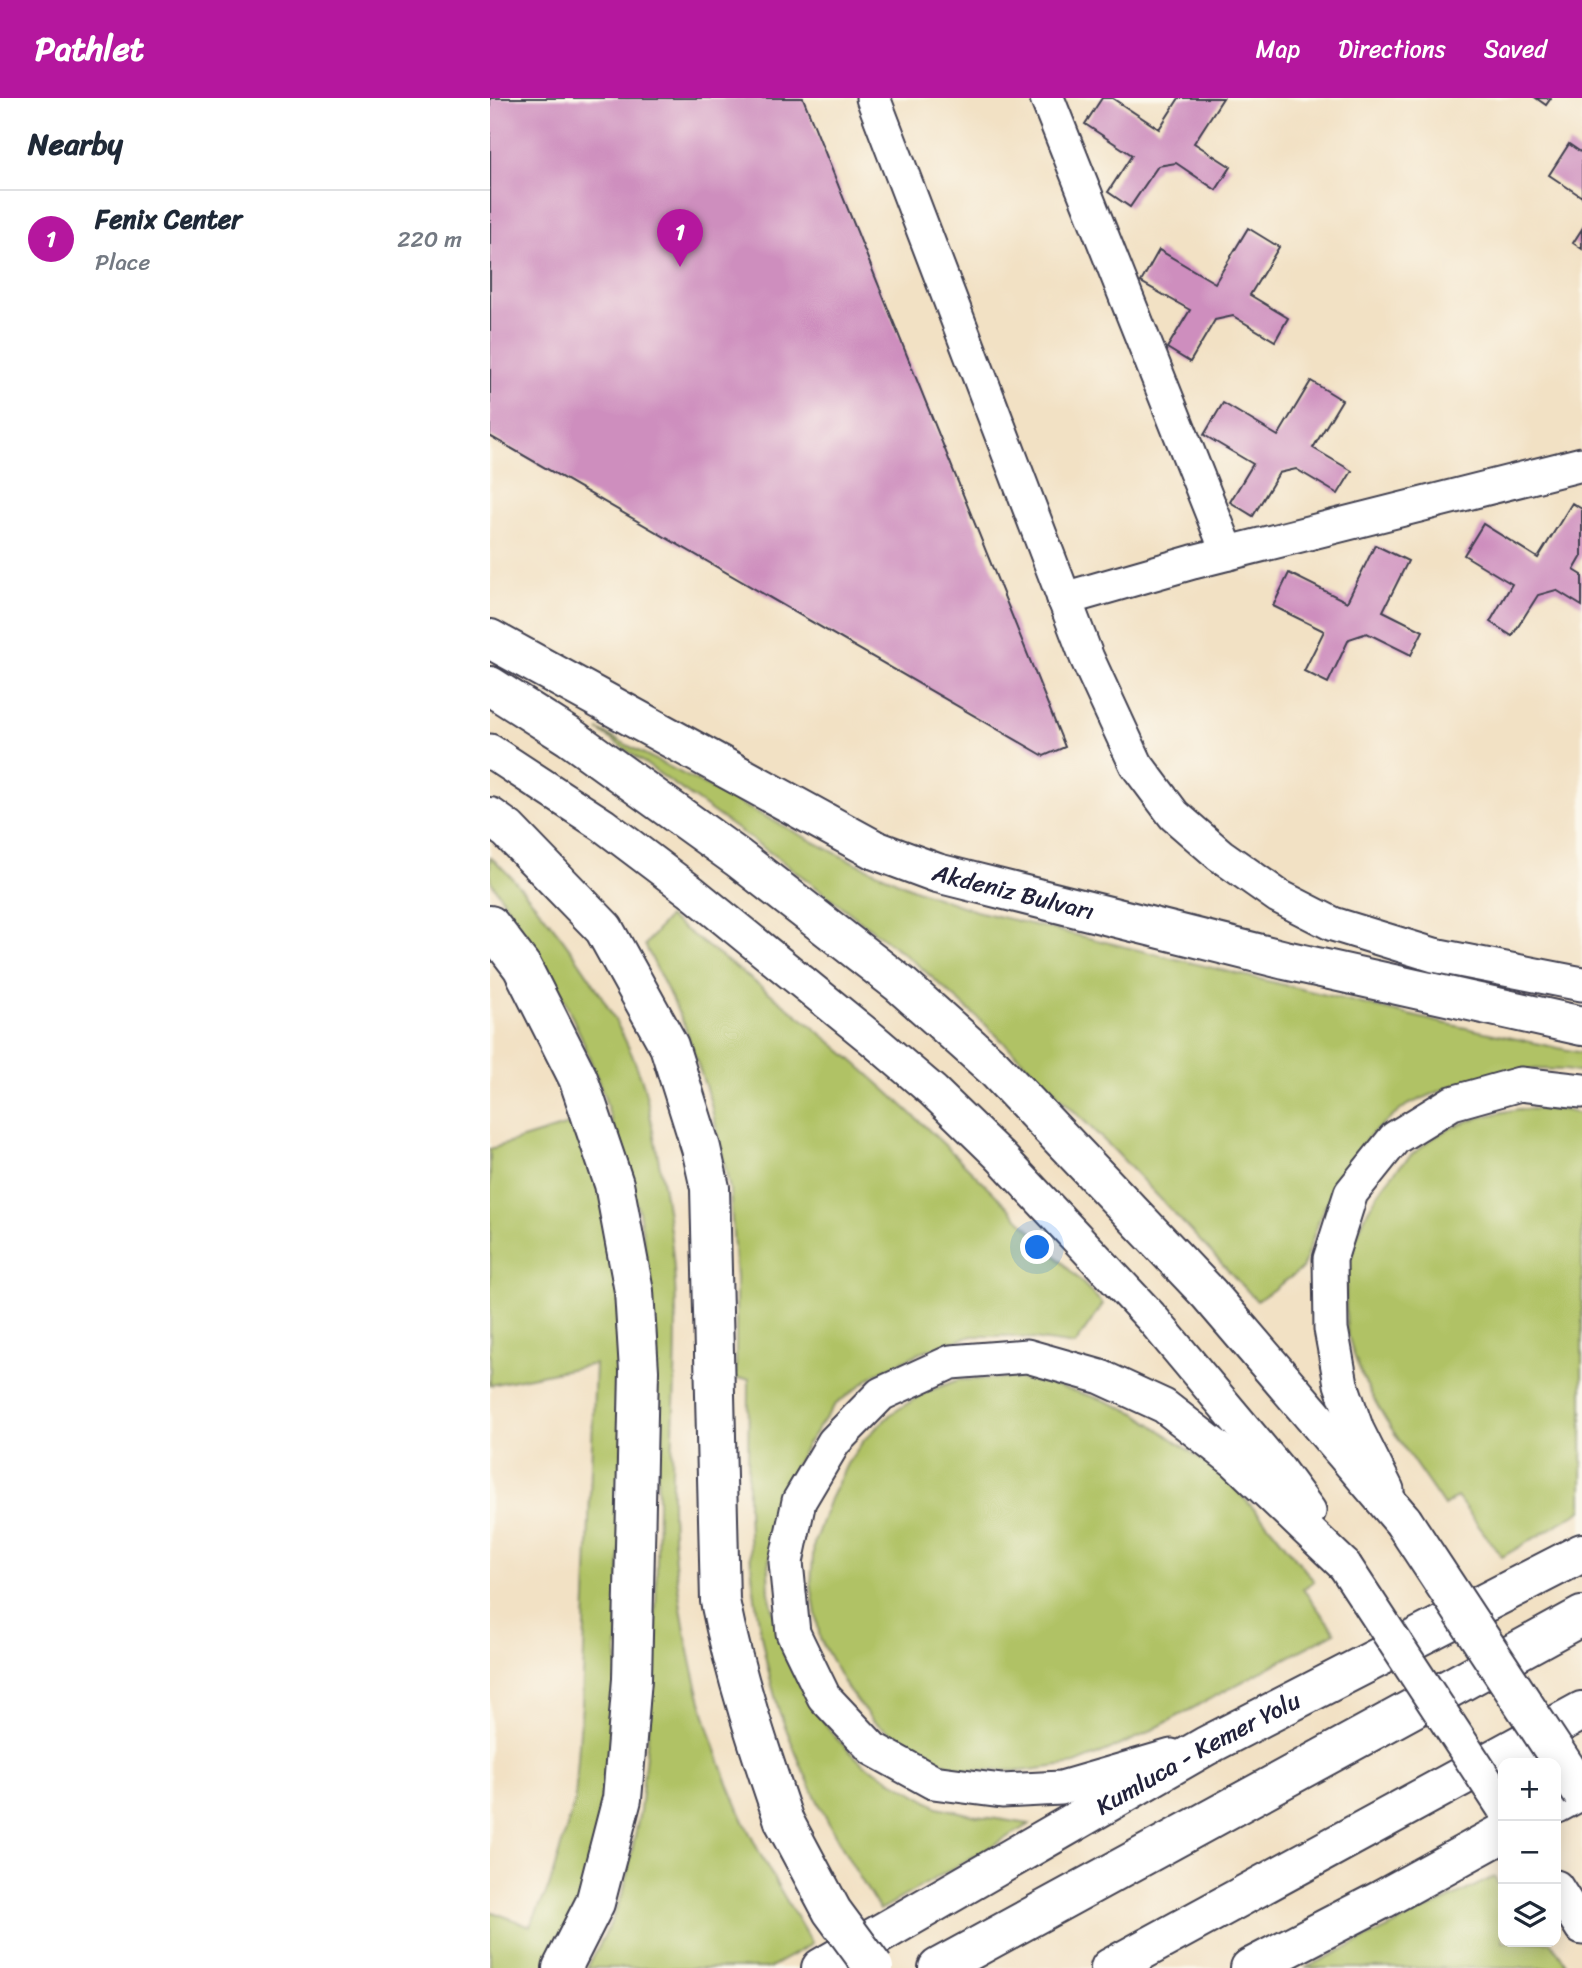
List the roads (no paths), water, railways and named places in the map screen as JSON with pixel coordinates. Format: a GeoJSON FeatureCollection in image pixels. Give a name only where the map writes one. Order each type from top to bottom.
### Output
{"type":"FeatureCollection","features":[{"type":"Feature","properties":{"kind":"main road","name":"Akdeniz Bulvarı"},"geometry":{"type":"LineString","coordinates":[[490,639],[875,850],[937,873],[1285,960],[1582,1026]]}},
{"type":"Feature","properties":{"kind":"main road"},"geometry":{"type":"LineString","coordinates":[[490,686],[570,737],[738,858],[900,984],[993,1067],[1209,1294],[1403,1521],[1582,1791],[1561,1802]]}},
{"type":"Feature","properties":{"kind":"main road"},"geometry":{"type":"LineString","coordinates":[[490,817],[508,830],[604,929],[669,1046],[701,1148],[710,1188],[720,1601],[727,1636],[756,1741],[784,1821],[832,1911],[874,1968]]}},
{"type":"Feature","properties":{"kind":"main road"},"geometry":{"type":"LineString","coordinates":[[490,925],[522,967],[578,1078],[614,1184],[634,1291],[639,1371],[632,1679],[622,1799],[595,1903],[562,1968]]}},
{"type":"Feature","properties":{"kind":"main road","name":"Kumluca - Kemer Yolu"},"geometry":{"type":"LineString","coordinates":[[821,1968],[1206,1746],[1580,1553]]}},
{"type":"Feature","properties":{"kind":"main road"},"geometry":{"type":"LineString","coordinates":[[939,1968],[1582,1616]]}},
{"type":"Feature","properties":{"kind":"main road"},"geometry":{"type":"LineString","coordinates":[[1110,1968],[1582,1711]]}},
{"type":"Feature","properties":{"kind":"main road"},"geometry":{"type":"LineString","coordinates":[[1250,1968],[1498,1836]]}},
{"type":"Feature","properties":{"kind":"street"},"geometry":{"type":"LineString","coordinates":[[873,98],[1087,658],[1136,764],[1174,815],[1220,855],[1278,896],[1333,924],[1434,955],[1582,984]]}},
{"type":"Feature","properties":{"kind":"street"},"geometry":{"type":"LineString","coordinates":[[1047,98],[1228,553]]}},
{"type":"Feature","properties":{"kind":"street"},"geometry":{"type":"LineString","coordinates":[[1064,599],[1228,553],[1582,464]]}},
{"type":"Feature","properties":{"kind":"street"},"geometry":{"type":"LineString","coordinates":[[490,751],[603,825],[693,893],[933,1091],[999,1155],[1150,1316],[1287,1479],[1498,1799]]}},
{"type":"Feature","properties":{"kind":"street"},"geometry":{"type":"LineString","coordinates":[[1403,1521],[1357,1430],[1340,1384],[1331,1329],[1330,1259],[1351,1193],[1395,1138],[1452,1102],[1520,1084],[1582,1091]]}},
{"type":"Feature","properties":{"kind":"street"},"geometry":{"type":"LineString","coordinates":[[1206,1746],[1061,1788],[1002,1791],[933,1782],[873,1749],[824,1697],[793,1633],[786,1562],[799,1501],[834,1442],[881,1394],[939,1367],[951,1362],[1027,1356],[1101,1377],[1164,1406],[1236,1462],[1345,1566]]}},
{"type":"Feature","properties":{"kind":"street"},"geometry":{"type":"LineString","coordinates":[[1561,1895],[1582,1928]]}},
{"type":"Feature","properties":{"kind":"place","name":"Fenix Center"},"geometry":{"type":"Point","coordinates":[680,267]}}]}
